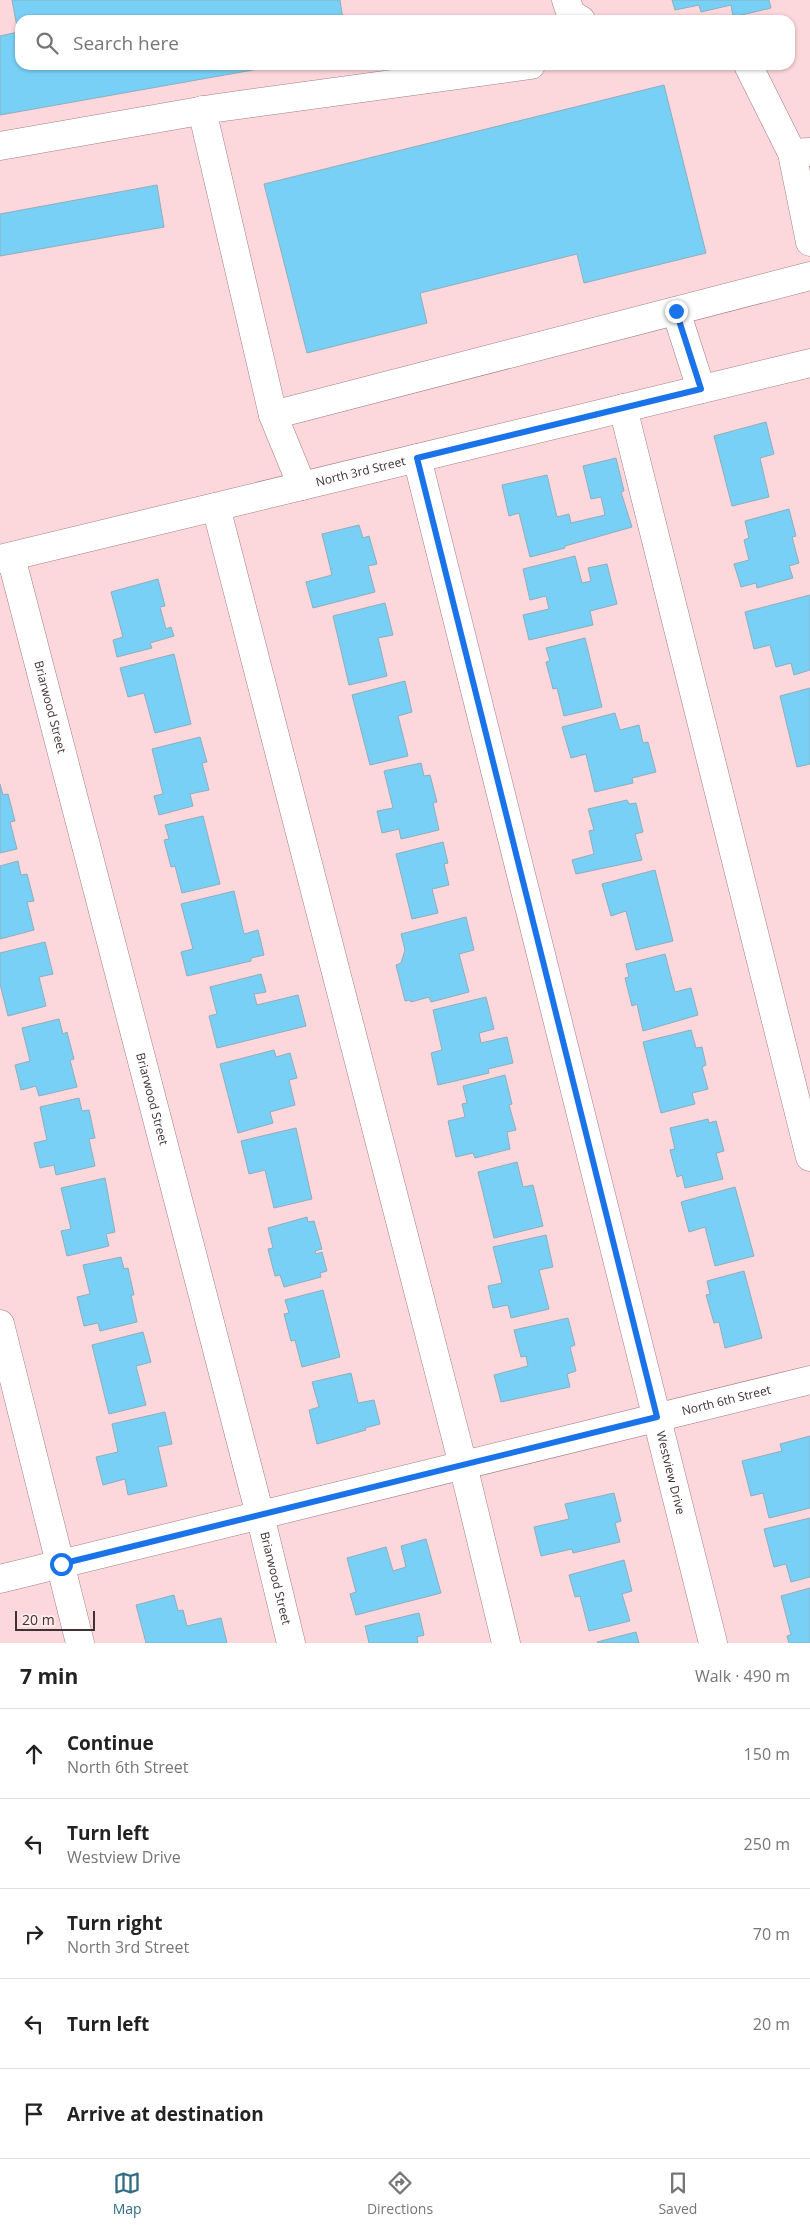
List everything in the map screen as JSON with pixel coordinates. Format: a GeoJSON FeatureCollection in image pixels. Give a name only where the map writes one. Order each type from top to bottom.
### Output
{"type":"FeatureCollection","features":[{"type":"Feature","properties":{"kind":"street"},"geometry":{"type":"LineString","coordinates":[[566,0],[572,15]]}},
{"type":"Feature","properties":{"kind":"street"},"geometry":{"type":"LineString","coordinates":[[0,146],[202,110],[482,70]]}},
{"type":"Feature","properties":{"kind":"street"},"geometry":{"type":"LineString","coordinates":[[751,70],[801,153],[810,242]]}},
{"type":"Feature","properties":{"kind":"street"},"geometry":{"type":"LineString","coordinates":[[202,110],[273,415],[302,486]]}},
{"type":"Feature","properties":{"kind":"street"},"geometry":{"type":"LineString","coordinates":[[273,415],[810,276]]}},
{"type":"Feature","properties":{"kind":"street"},"geometry":{"type":"LineString","coordinates":[[676,311],[701,389]]}},
{"type":"Feature","properties":{"kind":"street","name":"North 3rd Street"},"geometry":{"type":"LineString","coordinates":[[5,558],[810,363]]}},
{"type":"Feature","properties":{"kind":"street"},"geometry":{"type":"LineString","coordinates":[[623,408],[810,1157]]}},
{"type":"Feature","properties":{"kind":"street","name":"Westview Drive"},"geometry":{"type":"LineString","coordinates":[[417,458],[713,1643]]}},
{"type":"Feature","properties":{"kind":"street"},"geometry":{"type":"LineString","coordinates":[[216,507],[463,1465],[506,1643]]}},
{"type":"Feature","properties":{"kind":"street","name":"Briarwood Street"},"geometry":{"type":"LineString","coordinates":[[5,558],[260,1515],[291,1643]]}},
{"type":"Feature","properties":{"kind":"street"},"geometry":{"type":"LineString","coordinates":[[0,1324],[80,1643]]}},
{"type":"Feature","properties":{"kind":"street","name":"North 6th Street"},"geometry":{"type":"LineString","coordinates":[[0,1579],[810,1380]]}},
{"type":"Feature","properties":{"kind":"building"},"geometry":{"type":"Polygon","coordinates":[[[12,0],[340,0],[342,15],[15,15],[12,0]]]}},
{"type":"Feature","properties":{"kind":"building"},"geometry":{"type":"Polygon","coordinates":[[[672,0],[769,0],[771,8],[741,15],[733,15],[731,5],[701,12],[699,5],[675,10],[672,0]]]}},
{"type":"Feature","properties":{"kind":"building"},"geometry":{"type":"Polygon","coordinates":[[[15,33],[15,70],[253,70],[0,115],[0,36],[15,33]]]}},
{"type":"Feature","properties":{"kind":"building"},"geometry":{"type":"Polygon","coordinates":[[[664,85],[706,253],[584,283],[577,254],[420,293],[427,323],[307,353],[264,184],[664,85]]]}},
{"type":"Feature","properties":{"kind":"building"},"geometry":{"type":"Polygon","coordinates":[[[157,185],[164,227],[0,256],[0,214],[157,185]]]}},
{"type":"Feature","properties":{"kind":"building"},"geometry":{"type":"Polygon","coordinates":[[[766,422],[774,454],[760,458],[769,497],[732,506],[714,436],[766,422]]]}},
{"type":"Feature","properties":{"kind":"building"},"geometry":{"type":"Polygon","coordinates":[[[616,458],[624,491],[621,492],[632,527],[530,557],[519,513],[509,516],[502,485],[547,475],[557,517],[569,514],[571,523],[605,515],[601,497],[591,499],[583,466],[616,458]]]}},
{"type":"Feature","properties":{"kind":"building"},"geometry":{"type":"Polygon","coordinates":[[[789,509],[796,536],[792,537],[799,563],[789,566],[793,578],[757,588],[756,583],[741,587],[734,564],[749,560],[744,540],[749,538],[745,521],[789,509]]]}},
{"type":"Feature","properties":{"kind":"building"},"geometry":{"type":"Polygon","coordinates":[[[359,525],[363,538],[369,536],[377,564],[368,566],[375,592],[313,608],[306,582],[332,575],[322,534],[359,525]]]}},
{"type":"Feature","properties":{"kind":"building"},"geometry":{"type":"Polygon","coordinates":[[[575,556],[582,583],[591,581],[588,568],[607,564],[617,604],[590,611],[593,625],[529,640],[523,615],[549,609],[546,596],[530,600],[523,569],[575,556]]]}},
{"type":"Feature","properties":{"kind":"building"},"geometry":{"type":"Polygon","coordinates":[[[158,579],[165,606],[160,607],[166,629],[171,627],[174,636],[150,643],[152,648],[117,657],[113,640],[123,637],[111,592],[158,579]]]}},
{"type":"Feature","properties":{"kind":"building"},"geometry":{"type":"Polygon","coordinates":[[[810,595],[810,670],[794,675],[791,663],[776,667],[770,645],[754,649],[745,612],[810,595]]]}},
{"type":"Feature","properties":{"kind":"building"},"geometry":{"type":"Polygon","coordinates":[[[385,603],[393,635],[378,638],[387,676],[349,685],[333,616],[385,603]]]}},
{"type":"Feature","properties":{"kind":"building"},"geometry":{"type":"Polygon","coordinates":[[[585,638],[602,707],[564,716],[557,688],[553,689],[546,662],[550,661],[546,648],[585,638]]]}},
{"type":"Feature","properties":{"kind":"building"},"geometry":{"type":"Polygon","coordinates":[[[174,654],[191,724],[155,733],[144,693],[128,697],[120,668],[174,654]]]}},
{"type":"Feature","properties":{"kind":"building"},"geometry":{"type":"Polygon","coordinates":[[[405,681],[412,712],[398,716],[408,756],[370,765],[352,695],[405,681]]]}},
{"type":"Feature","properties":{"kind":"building"},"geometry":{"type":"Polygon","coordinates":[[[810,688],[810,764],[797,767],[780,696],[810,688]]]}},
{"type":"Feature","properties":{"kind":"building"},"geometry":{"type":"Polygon","coordinates":[[[615,713],[620,730],[639,725],[643,743],[648,742],[656,772],[632,778],[633,783],[595,792],[586,754],[571,758],[562,727],[615,713]]]}},
{"type":"Feature","properties":{"kind":"building"},"geometry":{"type":"Polygon","coordinates":[[[200,737],[207,762],[202,763],[209,790],[190,794],[193,806],[159,815],[154,796],[163,794],[152,749],[200,737]]]}},
{"type":"Feature","properties":{"kind":"building"},"geometry":{"type":"Polygon","coordinates":[[[421,763],[424,776],[430,775],[437,802],[433,803],[439,830],[401,839],[399,829],[382,833],[377,811],[393,808],[384,771],[421,763]]]}},
{"type":"Feature","properties":{"kind":"building"},"geometry":{"type":"Polygon","coordinates":[[[0,784],[3,795],[8,794],[15,821],[10,822],[17,849],[0,853],[0,784]]]}},
{"type":"Feature","properties":{"kind":"building"},"geometry":{"type":"Polygon","coordinates":[[[627,800],[629,804],[636,803],[643,832],[635,834],[642,860],[576,874],[572,860],[594,854],[589,831],[594,830],[588,809],[627,800]]]}},
{"type":"Feature","properties":{"kind":"building"},"geometry":{"type":"Polygon","coordinates":[[[203,816],[220,884],[182,893],[175,866],[171,867],[164,840],[169,839],[165,825],[203,816]]]}},
{"type":"Feature","properties":{"kind":"building"},"geometry":{"type":"Polygon","coordinates":[[[443,842],[448,863],[444,864],[449,885],[432,889],[438,913],[412,919],[396,854],[443,842]]]}},
{"type":"Feature","properties":{"kind":"building"},"geometry":{"type":"Polygon","coordinates":[[[18,861],[21,875],[27,874],[34,901],[27,902],[34,930],[0,939],[0,866],[18,861]]]}},
{"type":"Feature","properties":{"kind":"building"},"geometry":{"type":"Polygon","coordinates":[[[655,870],[673,941],[636,950],[626,911],[611,916],[602,884],[655,870]]]}},
{"type":"Feature","properties":{"kind":"building"},"geometry":{"type":"Polygon","coordinates":[[[234,891],[244,934],[258,930],[264,955],[251,958],[251,961],[187,976],[181,952],[193,949],[181,904],[234,891]]]}},
{"type":"Feature","properties":{"kind":"building"},"geometry":{"type":"Polygon","coordinates":[[[466,917],[474,950],[459,954],[469,992],[431,1002],[429,997],[411,1002],[410,1000],[405,1001],[396,965],[401,963],[405,950],[401,934],[466,917]]]}},
{"type":"Feature","properties":{"kind":"building"},"geometry":{"type":"Polygon","coordinates":[[[45,942],[53,974],[39,977],[46,1006],[8,1016],[0,984],[0,953],[45,942]]]}},
{"type":"Feature","properties":{"kind":"building"},"geometry":{"type":"Polygon","coordinates":[[[665,954],[675,992],[691,988],[698,1015],[643,1031],[637,1004],[632,1006],[625,978],[629,977],[626,964],[665,954]]]}},
{"type":"Feature","properties":{"kind":"building"},"geometry":{"type":"Polygon","coordinates":[[[261,974],[266,992],[254,994],[257,1005],[298,995],[306,1026],[217,1048],[209,1016],[217,1014],[210,987],[261,974]]]}},
{"type":"Feature","properties":{"kind":"building"},"geometry":{"type":"Polygon","coordinates":[[[486,997],[494,1029],[479,1033],[481,1043],[507,1037],[513,1063],[488,1069],[489,1073],[438,1085],[431,1053],[442,1050],[433,1010],[486,997]]]}},
{"type":"Feature","properties":{"kind":"building"},"geometry":{"type":"Polygon","coordinates":[[[59,1019],[63,1034],[67,1032],[74,1059],[70,1060],[77,1087],[39,1096],[36,1086],[21,1090],[15,1065],[30,1061],[22,1028],[59,1019]]]}},
{"type":"Feature","properties":{"kind":"building"},"geometry":{"type":"Polygon","coordinates":[[[691,1030],[696,1048],[702,1047],[706,1065],[702,1067],[708,1089],[692,1093],[695,1104],[661,1113],[643,1042],[691,1030]]]}},
{"type":"Feature","properties":{"kind":"building"},"geometry":{"type":"Polygon","coordinates":[[[274,1050],[276,1057],[290,1053],[297,1078],[289,1080],[295,1105],[270,1112],[273,1123],[238,1133],[220,1064],[274,1050]]]}},
{"type":"Feature","properties":{"kind":"building"},"geometry":{"type":"Polygon","coordinates":[[[505,1075],[512,1104],[509,1105],[516,1130],[507,1132],[510,1149],[475,1158],[473,1153],[456,1157],[448,1121],[465,1117],[462,1104],[467,1103],[463,1086],[505,1075]]]}},
{"type":"Feature","properties":{"kind":"building"},"geometry":{"type":"Polygon","coordinates":[[[79,1098],[82,1111],[89,1110],[95,1138],[89,1139],[95,1166],[56,1175],[54,1165],[40,1168],[34,1143],[47,1140],[40,1107],[79,1098]]]}},
{"type":"Feature","properties":{"kind":"building"},"geometry":{"type":"Polygon","coordinates":[[[708,1119],[709,1123],[716,1121],[724,1151],[716,1153],[723,1179],[685,1188],[682,1175],[677,1177],[670,1150],[675,1149],[670,1128],[708,1119]]]}},
{"type":"Feature","properties":{"kind":"building"},"geometry":{"type":"Polygon","coordinates":[[[296,1128],[312,1199],[274,1208],[265,1170],[249,1174],[241,1141],[296,1128]]]}},
{"type":"Feature","properties":{"kind":"building"},"geometry":{"type":"Polygon","coordinates":[[[517,1162],[523,1187],[533,1185],[543,1226],[494,1238],[478,1172],[517,1162]]]}},
{"type":"Feature","properties":{"kind":"building"},"geometry":{"type":"Polygon","coordinates":[[[105,1178],[115,1232],[106,1234],[109,1246],[67,1256],[61,1231],[71,1229],[61,1188],[105,1178]]]}},
{"type":"Feature","properties":{"kind":"building"},"geometry":{"type":"Polygon","coordinates":[[[735,1187],[754,1256],[715,1266],[705,1227],[689,1232],[681,1202],[735,1187]]]}},
{"type":"Feature","properties":{"kind":"building"},"geometry":{"type":"Polygon","coordinates":[[[307,1217],[308,1222],[314,1221],[322,1249],[315,1251],[316,1254],[322,1252],[327,1271],[320,1273],[321,1277],[284,1287],[280,1275],[275,1276],[268,1249],[273,1248],[268,1228],[307,1217]]]}},
{"type":"Feature","properties":{"kind":"building"},"geometry":{"type":"Polygon","coordinates":[[[546,1235],[553,1267],[539,1270],[549,1309],[511,1318],[508,1305],[493,1308],[488,1286],[502,1283],[493,1247],[546,1235]]]}},
{"type":"Feature","properties":{"kind":"building"},"geometry":{"type":"Polygon","coordinates":[[[121,1257],[124,1269],[128,1268],[137,1322],[100,1331],[98,1323],[84,1326],[77,1297],[90,1294],[83,1265],[121,1257]]]}},
{"type":"Feature","properties":{"kind":"building"},"geometry":{"type":"Polygon","coordinates":[[[744,1271],[762,1338],[725,1348],[719,1322],[714,1323],[706,1295],[710,1294],[707,1281],[744,1271]]]}},
{"type":"Feature","properties":{"kind":"building"},"geometry":{"type":"Polygon","coordinates":[[[323,1290],[340,1357],[302,1367],[295,1340],[291,1341],[284,1314],[289,1313],[285,1300],[323,1290]]]}},
{"type":"Feature","properties":{"kind":"building"},"geometry":{"type":"Polygon","coordinates":[[[568,1318],[575,1345],[570,1347],[576,1371],[567,1374],[570,1387],[501,1402],[494,1375],[528,1366],[526,1356],[521,1357],[514,1330],[568,1318]]]}},
{"type":"Feature","properties":{"kind":"building"},"geometry":{"type":"Polygon","coordinates":[[[143,1332],[151,1362],[136,1366],[146,1405],[109,1414],[92,1345],[143,1332]]]}},
{"type":"Feature","properties":{"kind":"building"},"geometry":{"type":"Polygon","coordinates":[[[351,1373],[358,1403],[374,1400],[380,1424],[317,1444],[309,1410],[319,1407],[312,1382],[351,1373]]]}},
{"type":"Feature","properties":{"kind":"building"},"geometry":{"type":"Polygon","coordinates":[[[165,1412],[172,1444],[158,1447],[167,1486],[128,1495],[125,1479],[103,1485],[96,1457],[118,1452],[112,1424],[165,1412]]]}},
{"type":"Feature","properties":{"kind":"building"},"geometry":{"type":"Polygon","coordinates":[[[810,1436],[810,1508],[769,1518],[763,1493],[751,1496],[742,1461],[782,1451],[780,1444],[810,1436]]]}},
{"type":"Feature","properties":{"kind":"building"},"geometry":{"type":"Polygon","coordinates":[[[614,1493],[621,1521],[615,1523],[620,1542],[573,1553],[572,1549],[541,1556],[534,1527],[569,1519],[565,1504],[614,1493]]]}},
{"type":"Feature","properties":{"kind":"building"},"geometry":{"type":"Polygon","coordinates":[[[810,1518],[810,1577],[791,1582],[786,1564],[774,1567],[764,1529],[810,1518]]]}},
{"type":"Feature","properties":{"kind":"building"},"geometry":{"type":"Polygon","coordinates":[[[426,1539],[441,1593],[356,1615],[350,1594],[356,1592],[347,1558],[386,1547],[393,1571],[406,1567],[401,1546],[426,1539]]]}},
{"type":"Feature","properties":{"kind":"building"},"geometry":{"type":"Polygon","coordinates":[[[624,1560],[632,1591],[622,1594],[630,1621],[589,1631],[580,1596],[575,1597],[569,1575],[624,1560]]]}},
{"type":"Feature","properties":{"kind":"building"},"geometry":{"type":"Polygon","coordinates":[[[810,1588],[810,1643],[789,1643],[787,1636],[791,1635],[781,1596],[810,1588]]]}},
{"type":"Feature","properties":{"kind":"building"},"geometry":{"type":"Polygon","coordinates":[[[174,1595],[178,1611],[183,1610],[187,1626],[221,1618],[227,1643],[146,1643],[136,1605],[174,1595]]]}},
{"type":"Feature","properties":{"kind":"building"},"geometry":{"type":"Polygon","coordinates":[[[419,1613],[424,1635],[417,1637],[418,1643],[369,1643],[365,1626],[419,1613]]]}},
{"type":"Feature","properties":{"kind":"building"},"geometry":{"type":"Polygon","coordinates":[[[636,1632],[639,1643],[597,1642],[636,1632]]]}},
{"type":"Feature","properties":{"kind":"route"},"geometry":{"type":"LineString","coordinates":[[61,1564],[657,1417],[417,458],[701,389],[676,311]]}}]}
